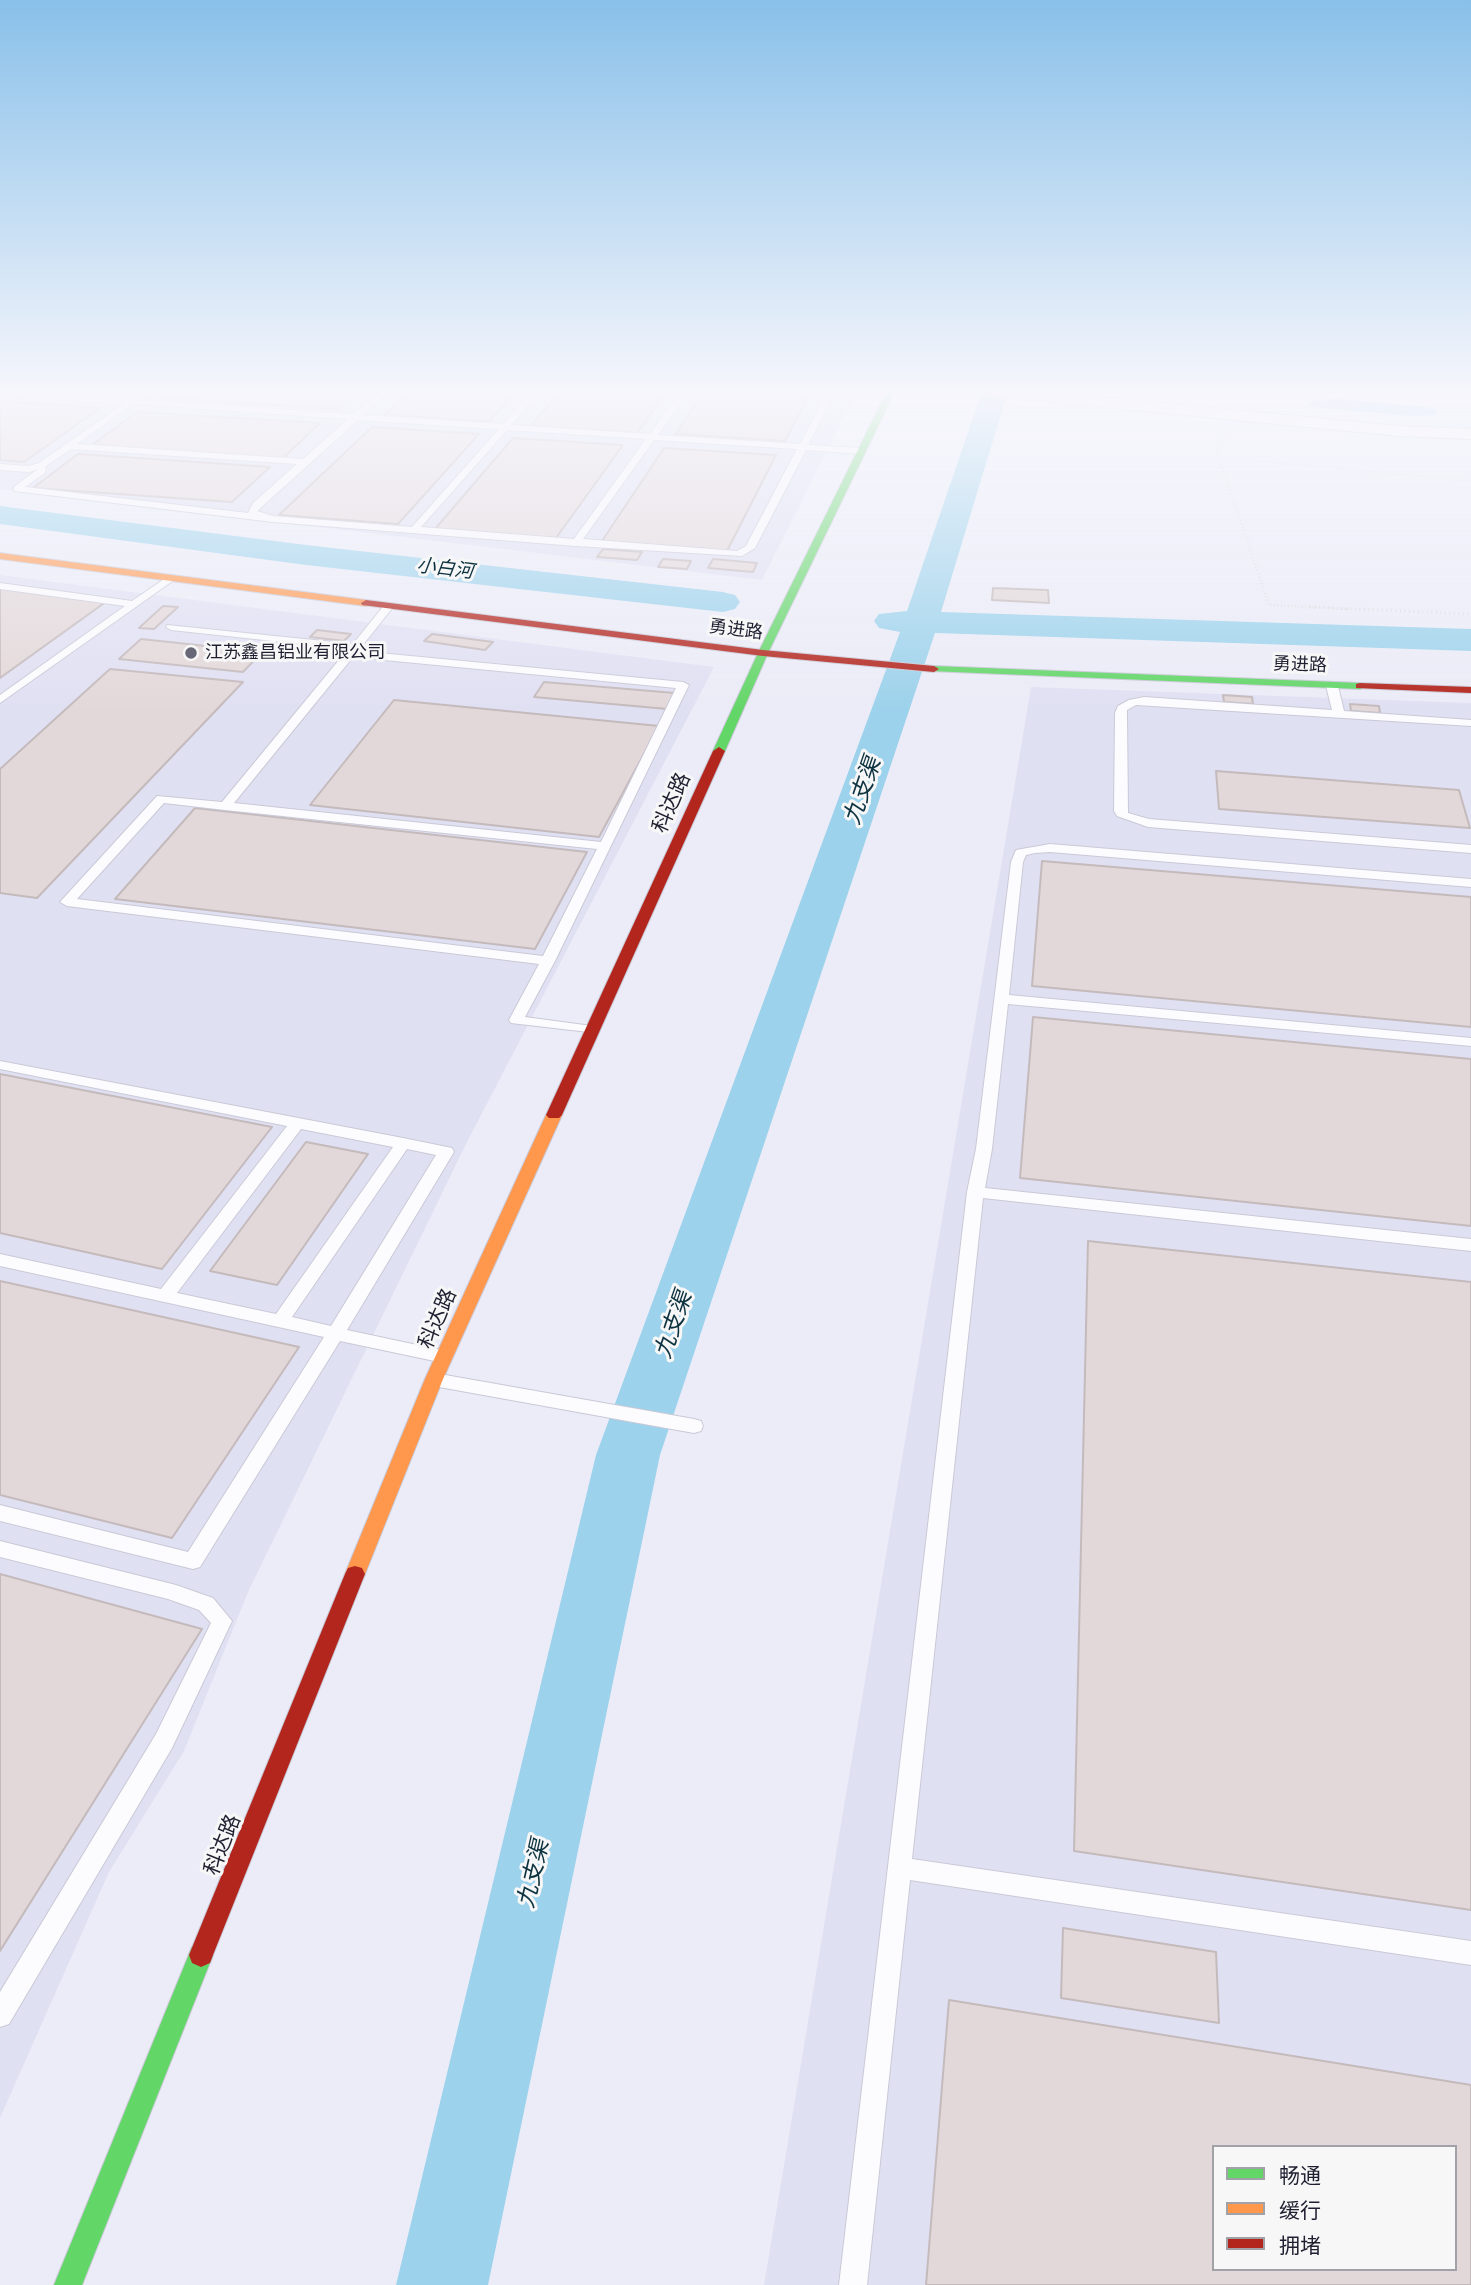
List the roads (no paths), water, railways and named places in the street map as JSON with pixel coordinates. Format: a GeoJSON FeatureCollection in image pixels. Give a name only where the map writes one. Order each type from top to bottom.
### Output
{"type":"FeatureCollection","features":[{"type":"Feature","properties":{"kind":"street","name":"科达路"},"geometry":{"type":"LineString","coordinates":[[68,2285],[434,1380],[763,653],[839,498]]}},
{"type":"Feature","properties":{"kind":"street","name":"勇进路"},"geometry":{"type":"LineString","coordinates":[[0,556],[836,660],[973,672],[1471,690]]}},
{"type":"Feature","properties":{"kind":"lane"},"geometry":{"type":"LineString","coordinates":[[92,498],[261,517],[727,555],[745,552],[750,548],[776,498]]}},
{"type":"Feature","properties":{"kind":"lane"},"geometry":{"type":"LineString","coordinates":[[261,517],[252,512],[264,498]]}},
{"type":"Feature","properties":{"kind":"lane"},"geometry":{"type":"LineString","coordinates":[[414,530],[443,498]]}},
{"type":"Feature","properties":{"kind":"lane"},"geometry":{"type":"LineString","coordinates":[[576,543],[609,498]]}},
{"type":"Feature","properties":{"kind":"lane"},"geometry":{"type":"LineString","coordinates":[[0,700],[170,578]]}},
{"type":"Feature","properties":{"kind":"lane"},"geometry":{"type":"LineString","coordinates":[[0,586],[135,604]]}},
{"type":"Feature","properties":{"kind":"lane"},"geometry":{"type":"LineString","coordinates":[[225,806],[389,606]]}},
{"type":"Feature","properties":{"kind":"lane"},"geometry":{"type":"LineString","coordinates":[[171,627],[353,650],[684,685],[548,961],[516,1020],[592,1030]]}},
{"type":"Feature","properties":{"kind":"lane"},"geometry":{"type":"LineString","coordinates":[[1261,683],[1268,709]]}},
{"type":"Feature","properties":{"kind":"lane"},"geometry":{"type":"LineString","coordinates":[[1332,686],[1339,714]]}},
{"type":"Feature","properties":{"kind":"lane"},"geometry":{"type":"LineString","coordinates":[[1471,723],[1144,700],[1127,704],[1121,713],[1120,811],[1123,816],[1148,822],[1471,849]]}},
{"type":"Feature","properties":{"kind":"lane"},"geometry":{"type":"LineString","coordinates":[[548,961],[67,902],[160,799],[605,846]]}},
{"type":"Feature","properties":{"kind":"lane"},"geometry":{"type":"LineString","coordinates":[[853,2285],[975,1192],[984,1149],[1017,862],[1021,853],[1034,849],[1471,883]]}},
{"type":"Feature","properties":{"kind":"lane"},"geometry":{"type":"LineString","coordinates":[[1001,999],[1471,1042]]}},
{"type":"Feature","properties":{"kind":"lane"},"geometry":{"type":"LineString","coordinates":[[0,1065],[446,1152],[336,1334],[193,1561],[0,1513]]}},
{"type":"Feature","properties":{"kind":"lane"},"geometry":{"type":"LineString","coordinates":[[165,1296],[297,1123]]}},
{"type":"Feature","properties":{"kind":"lane"},"geometry":{"type":"LineString","coordinates":[[280,1321],[403,1143]]}},
{"type":"Feature","properties":{"kind":"lane"},"geometry":{"type":"LineString","coordinates":[[975,1192],[1471,1245]]}},
{"type":"Feature","properties":{"kind":"lane"},"geometry":{"type":"LineString","coordinates":[[0,1260],[444,1357]]}},
{"type":"Feature","properties":{"kind":"lane"},"geometry":{"type":"LineString","coordinates":[[434,1380],[694,1426]]}},
{"type":"Feature","properties":{"kind":"lane"},"geometry":{"type":"LineString","coordinates":[[0,1549],[169,1591],[206,1604],[222,1621],[164,1741],[0,2015]]}},
{"type":"Feature","properties":{"kind":"lane"},"geometry":{"type":"LineString","coordinates":[[899,1868],[1471,1953]]}},
{"type":"Feature","properties":{"kind":"waterway","name":"九支渠"},"geometry":{"type":"LineString","coordinates":[[921,622],[961,498]]}},
{"type":"Feature","properties":{"kind":"waterway","name":"小白河"},"geometry":{"type":"LineString","coordinates":[[0,515],[306,555],[723,602]]}},
{"type":"Feature","properties":{"kind":"waterway"},"geometry":{"type":"LineString","coordinates":[[891,621],[921,622]]}},
{"type":"Feature","properties":{"kind":"waterway","name":"九支渠"},"geometry":{"type":"LineString","coordinates":[[442,2285],[628,1455],[921,622]]}},
{"type":"Feature","properties":{"kind":"waterway"},"geometry":{"type":"LineString","coordinates":[[921,622],[1471,640]]}},
{"type":"Feature","properties":{"kind":"place","name":"江苏鑫昌铝业有限公司"},"geometry":{"type":"Point","coordinates":[191,653]}}]}
